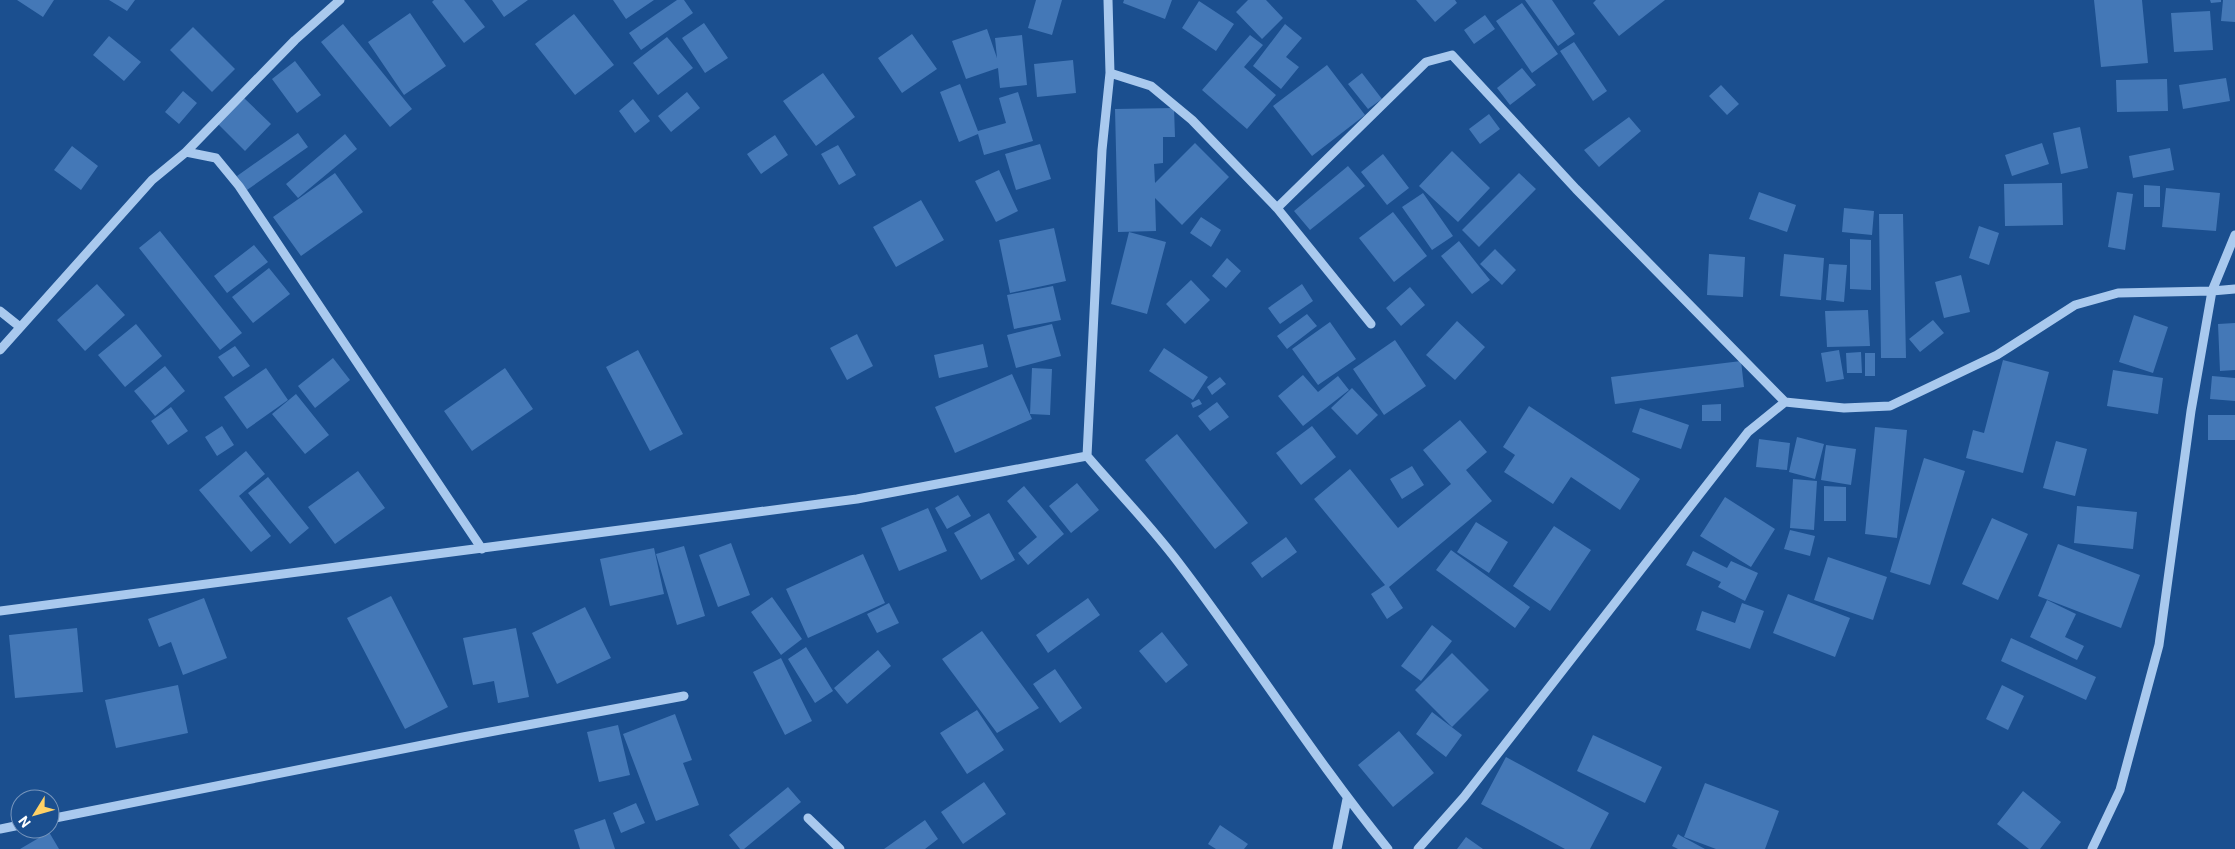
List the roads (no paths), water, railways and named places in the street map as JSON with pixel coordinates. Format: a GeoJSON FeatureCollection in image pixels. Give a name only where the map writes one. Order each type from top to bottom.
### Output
{"type":"FeatureCollection","features":[{"type":"Feature","properties":{"kind":"street"},"geometry":{"type":"LineString","coordinates":[[0,350],[152,180],[186,152],[295,40],[340,0]]}},
{"type":"Feature","properties":{"kind":"street"},"geometry":{"type":"LineString","coordinates":[[1108,0],[1110,73],[1102,150],[1087,456],[1177,560],[1269,685],[1347,799],[1388,849]]}},
{"type":"Feature","properties":{"kind":"street"},"geometry":{"type":"LineString","coordinates":[[1276,208],[1426,62],[1452,55],[1576,189],[1785,402],[1844,408],[1890,406],[1997,355],[2075,305],[2118,293],[2235,289]]}},
{"type":"Feature","properties":{"kind":"street"},"geometry":{"type":"LineString","coordinates":[[1110,73],[1151,86],[1192,120],[1276,208],[1372,324]]}},
{"type":"Feature","properties":{"kind":"street"},"geometry":{"type":"LineString","coordinates":[[186,152],[216,158],[239,186],[482,549]]}},
{"type":"Feature","properties":{"kind":"street"},"geometry":{"type":"LineString","coordinates":[[2092,849],[2120,790],[2159,645],[2191,411],[2212,291],[2235,235]]}},
{"type":"Feature","properties":{"kind":"street"},"geometry":{"type":"LineString","coordinates":[[0,312],[20,327]]}},
{"type":"Feature","properties":{"kind":"street"},"geometry":{"type":"LineString","coordinates":[[1418,849],[1464,797],[1748,432],[1785,402]]}},
{"type":"Feature","properties":{"kind":"street"},"geometry":{"type":"LineString","coordinates":[[0,611],[857,499],[1087,456]]}},
{"type":"Feature","properties":{"kind":"street"},"geometry":{"type":"LineString","coordinates":[[60,818],[463,737],[684,696]]}},
{"type":"Feature","properties":{"kind":"street"},"geometry":{"type":"LineString","coordinates":[[1337,849],[1347,799]]}},
{"type":"Feature","properties":{"kind":"street"},"geometry":{"type":"LineString","coordinates":[[808,818],[840,849]]}}]}
